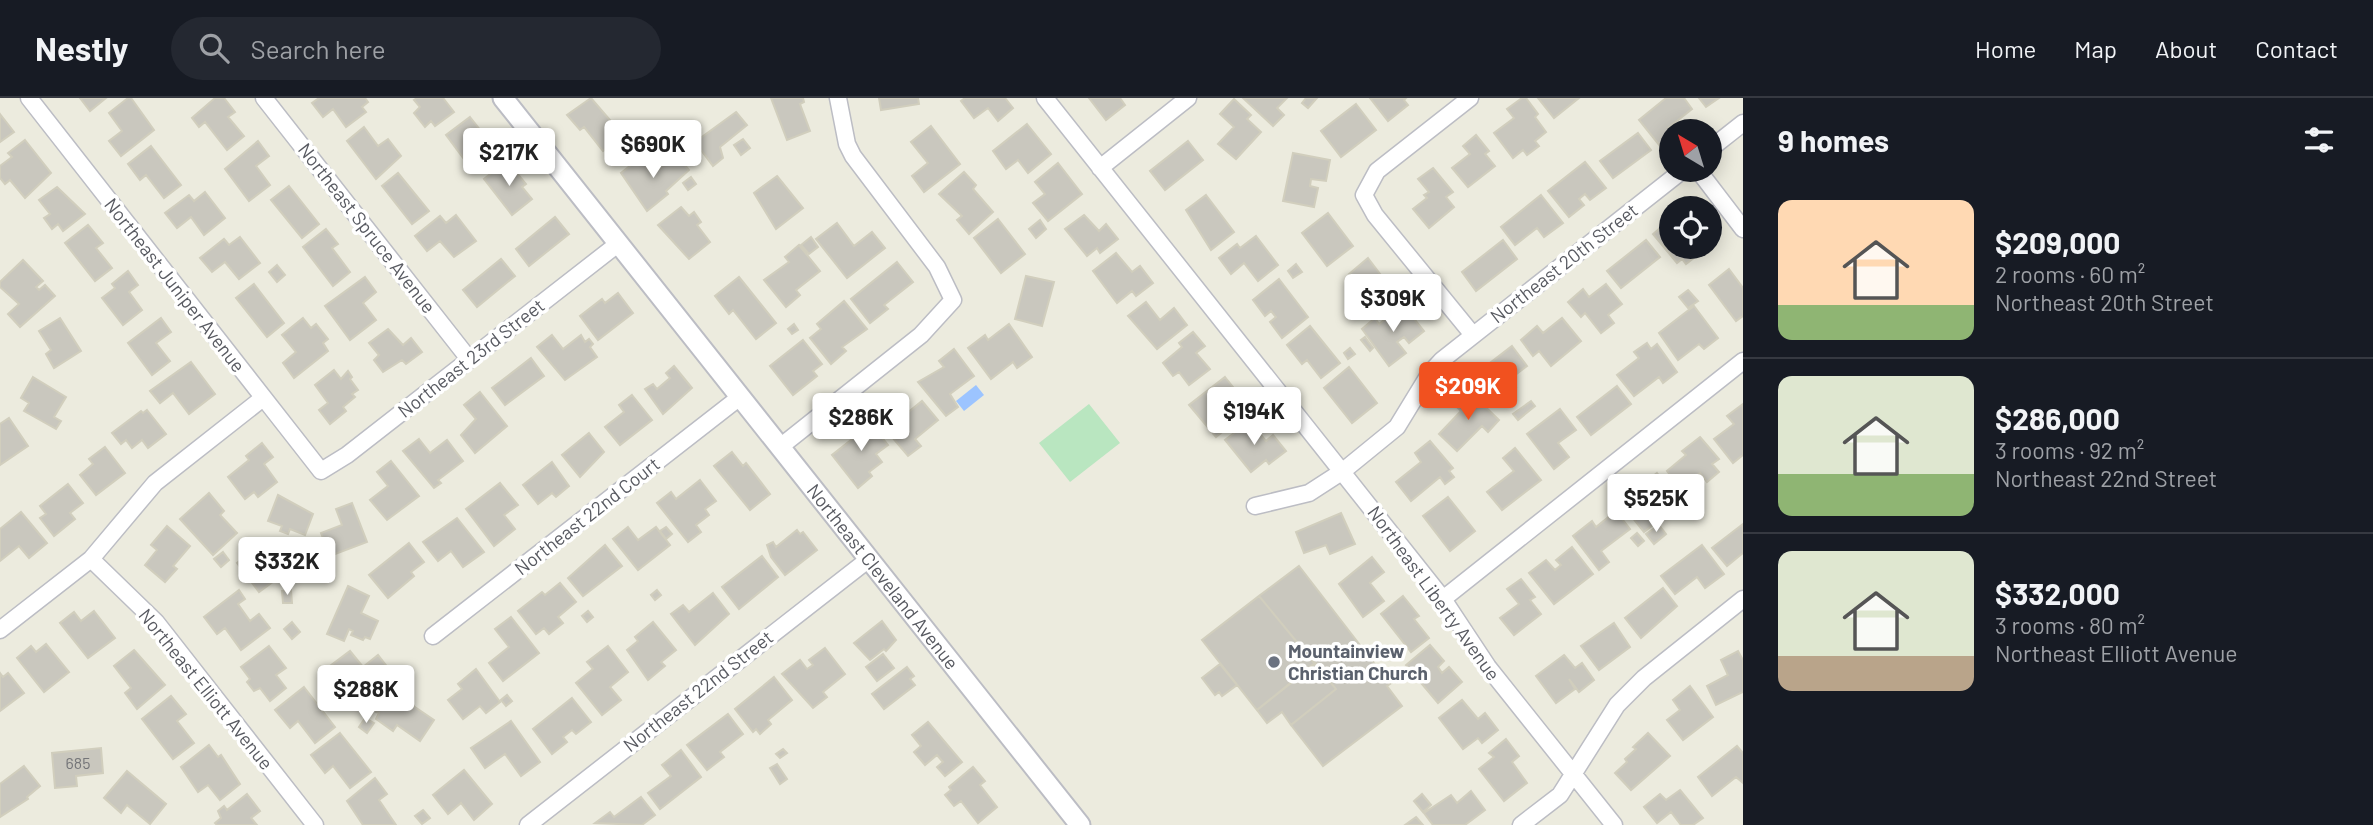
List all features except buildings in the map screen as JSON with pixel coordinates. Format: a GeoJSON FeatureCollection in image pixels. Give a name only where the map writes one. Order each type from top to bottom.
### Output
{"type":"FeatureCollection","features":[{"type":"Feature","properties":{"kind":"street","name":"Northeast Juniper Avenue"},"geometry":{"type":"LineString","coordinates":[[29,98],[321,471]]}},
{"type":"Feature","properties":{"kind":"street","name":"Northeast Spruce Avenue"},"geometry":{"type":"LineString","coordinates":[[264,98],[469,359]]}},
{"type":"Feature","properties":{"kind":"street","name":"Northeast Cleveland Avenue"},"geometry":{"type":"LineString","coordinates":[[503,98],[1080,825]]}},
{"type":"Feature","properties":{"kind":"street"},"geometry":{"type":"LineString","coordinates":[[780,447],[921,335],[953,300],[937,267],[852,156],[838,98]]}},
{"type":"Feature","properties":{"kind":"street","name":"Northeast Liberty Avenue"},"geometry":{"type":"LineString","coordinates":[[1045,98],[1343,471],[1443,599],[1488,667],[1614,825]]}},
{"type":"Feature","properties":{"kind":"street"},"geometry":{"type":"LineString","coordinates":[[1100,168],[1188,98]]}},
{"type":"Feature","properties":{"kind":"street"},"geometry":{"type":"LineString","coordinates":[[1470,98],[1377,171],[1364,195],[1375,215],[1473,335]]}},
{"type":"Feature","properties":{"kind":"street"},"geometry":{"type":"LineString","coordinates":[[1722,140],[1743,123]]}},
{"type":"Feature","properties":{"kind":"street","name":"Northeast 20th Street"},"geometry":{"type":"LineString","coordinates":[[1255,506],[1309,493],[1343,471],[1397,426],[1430,373],[1473,335],[1668,182]]}},
{"type":"Feature","properties":{"kind":"street"},"geometry":{"type":"LineString","coordinates":[[1707,182],[1743,229]]}},
{"type":"Feature","properties":{"kind":"street","name":"Northeast 23rd Street"},"geometry":{"type":"LineString","coordinates":[[321,471],[347,455],[619,243]]}},
{"type":"Feature","properties":{"kind":"street"},"geometry":{"type":"LineString","coordinates":[[1443,599],[1743,361]]}},
{"type":"Feature","properties":{"kind":"street","name":"Northeast 22nd Court"},"geometry":{"type":"LineString","coordinates":[[433,636],[740,397]]}},
{"type":"Feature","properties":{"kind":"street"},"geometry":{"type":"LineString","coordinates":[[0,630],[91,559],[155,484],[262,398]]}},
{"type":"Feature","properties":{"kind":"street","name":"Northeast Elliott Avenue"},"geometry":{"type":"LineString","coordinates":[[91,559],[156,622],[315,825]]}},
{"type":"Feature","properties":{"kind":"street","name":"Northeast 22nd Street"},"geometry":{"type":"LineString","coordinates":[[528,825],[869,559]]}},
{"type":"Feature","properties":{"kind":"street"},"geometry":{"type":"LineString","coordinates":[[1521,825],[1560,795],[1617,705],[1643,678],[1743,599]]}},
{"type":"Feature","properties":{"kind":"green space"},"geometry":{"type":"Polygon","coordinates":[[[1089,404],[1120,443],[1070,482],[1039,443],[1089,404]]]}},
{"type":"Feature","properties":{"kind":"water"},"geometry":{"type":"Polygon","coordinates":[[[976,385],[984,395],[964,411],[956,401],[976,385]]]}},
{"type":"Feature","properties":{"kind":"place","name":"Mountainview Christian Church"},"geometry":{"type":"Point","coordinates":[1274,662]}}]}
